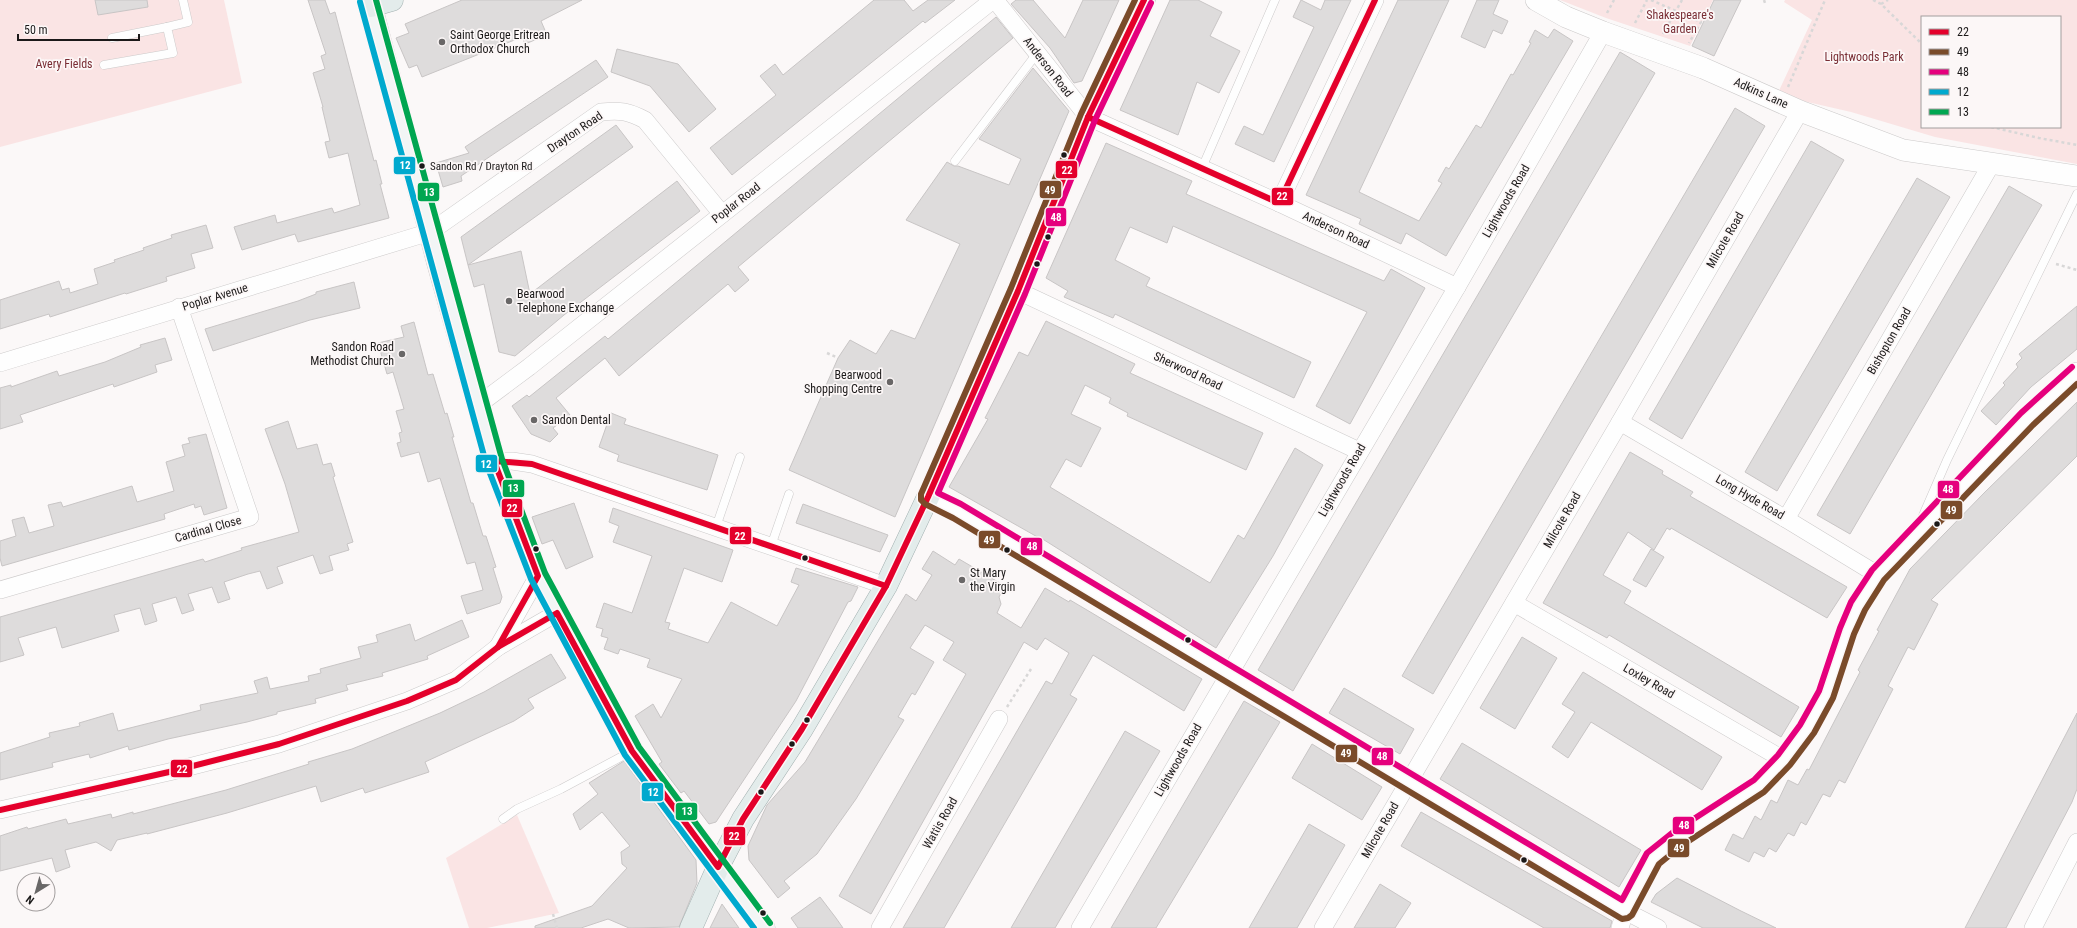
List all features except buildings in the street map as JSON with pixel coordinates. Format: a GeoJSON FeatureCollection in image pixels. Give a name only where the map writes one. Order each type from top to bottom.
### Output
{"type":"FeatureCollection","features":[{"type":"Feature","properties":{"kind":"main road"},"geometry":{"type":"LineString","coordinates":[[392,0],[370,3],[430,232],[494,461],[538,576],[632,751],[764,928]]}},
{"type":"Feature","properties":{"kind":"main road"},"geometry":{"type":"LineString","coordinates":[[691,928],[718,867],[743,819],[802,729],[886,586],[928,497],[1018,291],[1088,117],[1144,0]]}},
{"type":"Feature","properties":{"kind":"street","name":"Anderson Road"},"geometry":{"type":"LineString","coordinates":[[994,0],[1038,52],[1088,117],[1279,203],[1457,287]]}},
{"type":"Feature","properties":{"kind":"street","name":"Poplar Road"},"geometry":{"type":"LineString","coordinates":[[478,405],[529,367],[994,0]]}},
{"type":"Feature","properties":{"kind":"street"},"geometry":{"type":"LineString","coordinates":[[1279,203],[1375,0]]}},
{"type":"Feature","properties":{"kind":"street","name":"Adkins Lane"},"geometry":{"type":"LineString","coordinates":[[1536,0],[1566,17],[1608,20],[1703,68],[1790,106],[1903,150],[2077,176]]}},
{"type":"Feature","properties":{"kind":"street","name":"Lightwoods Road"},"geometry":{"type":"LineString","coordinates":[[1080,928],[1359,451],[1457,287],[1608,20]]}},
{"type":"Feature","properties":{"kind":"street","name":"Milcote Road"},"geometry":{"type":"LineString","coordinates":[[1323,928],[1407,782],[1620,422],[1790,106]]}},
{"type":"Feature","properties":{"kind":"street","name":"Drayton Road"},"geometry":{"type":"LineString","coordinates":[[430,232],[601,112],[616,110],[630,112],[645,120],[722,214]]}},
{"type":"Feature","properties":{"kind":"street","name":"Bishopton Road"},"geometry":{"type":"LineString","coordinates":[[1786,518],[1992,163]]}},
{"type":"Feature","properties":{"kind":"street","name":"Poplar Avenue"},"geometry":{"type":"LineString","coordinates":[[0,363],[179,307],[430,232]]}},
{"type":"Feature","properties":{"kind":"street","name":"Sherwood Road"},"geometry":{"type":"LineString","coordinates":[[1018,291],[1359,451]]}},
{"type":"Feature","properties":{"kind":"street","name":"Cardinal Close"},"geometry":{"type":"LineString","coordinates":[[0,590],[250,517],[179,307]]}},
{"type":"Feature","properties":{"kind":"street"},"geometry":{"type":"LineString","coordinates":[[1622,920],[1653,859],[1676,840],[1759,786],[1784,760],[1806,729],[1826,694],[1847,631],[1858,606],[1878,575],[1914,535],[2027,419],[2077,373]]}},
{"type":"Feature","properties":{"kind":"street","name":"Long Hyde Road"},"geometry":{"type":"LineString","coordinates":[[1620,422],[1786,518],[1878,575]]}},
{"type":"Feature","properties":{"kind":"street"},"geometry":{"type":"LineString","coordinates":[[494,461],[512,461],[532,464],[886,586]]}},
{"type":"Feature","properties":{"kind":"street"},"geometry":{"type":"LineString","coordinates":[[928,497],[957,511],[1229,673],[1407,782],[1622,920],[1658,928]]}},
{"type":"Feature","properties":{"kind":"street"},"geometry":{"type":"LineString","coordinates":[[498,647],[538,576]]}},
{"type":"Feature","properties":{"kind":"street","name":"Loxley Road"},"geometry":{"type":"LineString","coordinates":[[1514,603],[1784,760]]}},
{"type":"Feature","properties":{"kind":"street"},"geometry":{"type":"LineString","coordinates":[[0,810],[169,772],[279,744],[407,701],[456,680],[498,647],[558,613]]}},
{"type":"Feature","properties":{"kind":"street","name":"Wattis Road"},"geometry":{"type":"LineString","coordinates":[[880,928],[999,719]]}},
{"type":"Feature","properties":{"kind":"street"},"geometry":{"type":"LineString","coordinates":[[2033,928],[2077,842]]}},
{"type":"Feature","properties":{"kind":"lane"},"geometry":{"type":"LineString","coordinates":[[112,38],[188,22],[183,0]]}},
{"type":"Feature","properties":{"kind":"lane"},"geometry":{"type":"LineString","coordinates":[[1202,168],[1275,0]]}},
{"type":"Feature","properties":{"kind":"lane"},"geometry":{"type":"LineString","coordinates":[[104,64],[173,53],[167,27]]}},
{"type":"Feature","properties":{"kind":"lane"},"geometry":{"type":"LineString","coordinates":[[955,161],[1038,52]]}},
{"type":"Feature","properties":{"kind":"lane"},"geometry":{"type":"LineString","coordinates":[[1914,535],[1947,460],[2077,194]]}},
{"type":"Feature","properties":{"kind":"lane"},"geometry":{"type":"LineString","coordinates":[[716,527],[740,457]]}},
{"type":"Feature","properties":{"kind":"lane"},"geometry":{"type":"LineString","coordinates":[[771,546],[790,494]]}},
{"type":"Feature","properties":{"kind":"lane"},"geometry":{"type":"LineString","coordinates":[[502,819],[516,809],[561,789],[632,751]]}},
{"type":"Feature","properties":{"kind":"path"},"geometry":{"type":"LineString","coordinates":[[1608,20],[1614,0]]}},
{"type":"Feature","properties":{"kind":"path"},"geometry":{"type":"LineString","coordinates":[[1635,23],[1647,0]]}},
{"type":"Feature","properties":{"kind":"path"},"geometry":{"type":"LineString","coordinates":[[1651,0],[1701,22],[1690,43],[1683,41]]}},
{"type":"Feature","properties":{"kind":"path"},"geometry":{"type":"LineString","coordinates":[[1664,34],[1682,0]]}},
{"type":"Feature","properties":{"kind":"path"},"geometry":{"type":"LineString","coordinates":[[1790,106],[1825,0]]}},
{"type":"Feature","properties":{"kind":"path"},"geometry":{"type":"LineString","coordinates":[[1873,0],[1880,4],[1921,43]]}},
{"type":"Feature","properties":{"kind":"path"},"geometry":{"type":"LineString","coordinates":[[1880,4],[1888,0]]}},
{"type":"Feature","properties":{"kind":"path"},"geometry":{"type":"LineString","coordinates":[[1600,11],[1608,20]]}},
{"type":"Feature","properties":{"kind":"path"},"geometry":{"type":"LineString","coordinates":[[1628,21],[1642,26]]}},
{"type":"Feature","properties":{"kind":"path"},"geometry":{"type":"LineString","coordinates":[[1657,31],[1670,36]]}},
{"type":"Feature","properties":{"kind":"path"},"geometry":{"type":"LineString","coordinates":[[1995,128],[2039,138],[2077,144]]}},
{"type":"Feature","properties":{"kind":"path"},"geometry":{"type":"LineString","coordinates":[[2044,261],[2077,270]]}},
{"type":"Feature","properties":{"kind":"path"},"geometry":{"type":"LineString","coordinates":[[827,353],[838,358]]}},
{"type":"Feature","properties":{"kind":"path"},"geometry":{"type":"LineString","coordinates":[[999,719],[1031,669]]}},
{"type":"Feature","properties":{"kind":"path"},"geometry":{"type":"LineString","coordinates":[[552,914],[557,928]]}},
{"type":"Feature","properties":{"kind":"green space","name":"Avery Fields"},"geometry":{"type":"Polygon","coordinates":[[[0,0],[224,0],[242,83],[0,147],[0,0]]]}},
{"type":"Feature","properties":{"kind":"green space","name":"Shakespeare's Garden"},"geometry":{"type":"Polygon","coordinates":[[[1560,0],[1713,0],[1690,46],[1606,18],[1560,0]]]}},
{"type":"Feature","properties":{"kind":"green space","name":"Lightwoods Park"},"geometry":{"type":"Polygon","coordinates":[[[1785,0],[2077,0],[2077,164],[1935,137],[1851,112],[1777,95],[1812,20],[1784,2],[1785,0]]]}},
{"type":"Feature","properties":{"kind":"green space"},"geometry":{"type":"Polygon","coordinates":[[[517,815],[559,913],[487,928],[469,928],[446,858],[517,815]]]}},
{"type":"Feature","properties":{"kind":"transit line","name":"13"},"geometry":{"type":"LineString","coordinates":[[376,0],[502,459],[545,573],[639,747],[770,923]]}},
{"type":"Feature","properties":{"kind":"transit line","name":"49"},"geometry":{"type":"LineString","coordinates":[[1135,0],[1081,114],[1011,288],[921,494],[921,500],[925,504],[953,518],[1622,919],[1628,918],[1632,915],[1659,864],[1681,846],[1764,792],[1790,765],[1814,733],[1833,698],[1854,634],[1865,610],[1884,580],[2033,425],[2077,384]]}},
{"type":"Feature","properties":{"kind":"transit line","name":"22"},"geometry":{"type":"LineString","coordinates":[[0,810],[169,772],[279,744],[407,701],[456,680],[498,647],[557,613],[632,751],[718,867],[743,819],[802,729],[886,586],[928,497],[1018,291],[1088,117],[1144,0]]}},
{"type":"Feature","properties":{"kind":"transit line","name":"22"},"geometry":{"type":"LineString","coordinates":[[1088,117],[1279,203],[1375,0]]}},
{"type":"Feature","properties":{"kind":"transit line","name":"12"},"geometry":{"type":"LineString","coordinates":[[360,2],[486,463],[531,579],[625,755],[754,928]]}},
{"type":"Feature","properties":{"kind":"transit line","name":"48"},"geometry":{"type":"LineString","coordinates":[[1151,3],[1095,120],[1025,294],[938,493],[961,504],[1622,900],[1647,853],[1672,833],[1754,780],[1778,755],[1800,725],[1819,691],[1840,628],[1851,602],[1872,570],[2021,413],[2072,367]]}},
{"type":"Feature","properties":{"kind":"transit line","name":"22"},"geometry":{"type":"LineString","coordinates":[[498,647],[538,576],[494,461],[532,464],[886,586]]}},
{"type":"Feature","properties":{"kind":"place","name":"Saint George Eritrean Orthodox Church"},"geometry":{"type":"Point","coordinates":[442,42]}},
{"type":"Feature","properties":{"kind":"place","name":"Sandon Rd / Drayton Rd"},"geometry":{"type":"Point","coordinates":[422,166]}},
{"type":"Feature","properties":{"kind":"place","name":"Bearwood Telephone Exchange"},"geometry":{"type":"Point","coordinates":[509,301]}},
{"type":"Feature","properties":{"kind":"place","name":"Sandon Road Methodist Church"},"geometry":{"type":"Point","coordinates":[402,354]}},
{"type":"Feature","properties":{"kind":"place","name":"Bearwood Shopping Centre"},"geometry":{"type":"Point","coordinates":[890,382]}},
{"type":"Feature","properties":{"kind":"place","name":"Sandon Dental"},"geometry":{"type":"Point","coordinates":[534,420]}},
{"type":"Feature","properties":{"kind":"place","name":"St Mary the Virgin"},"geometry":{"type":"Point","coordinates":[962,580]}}]}
